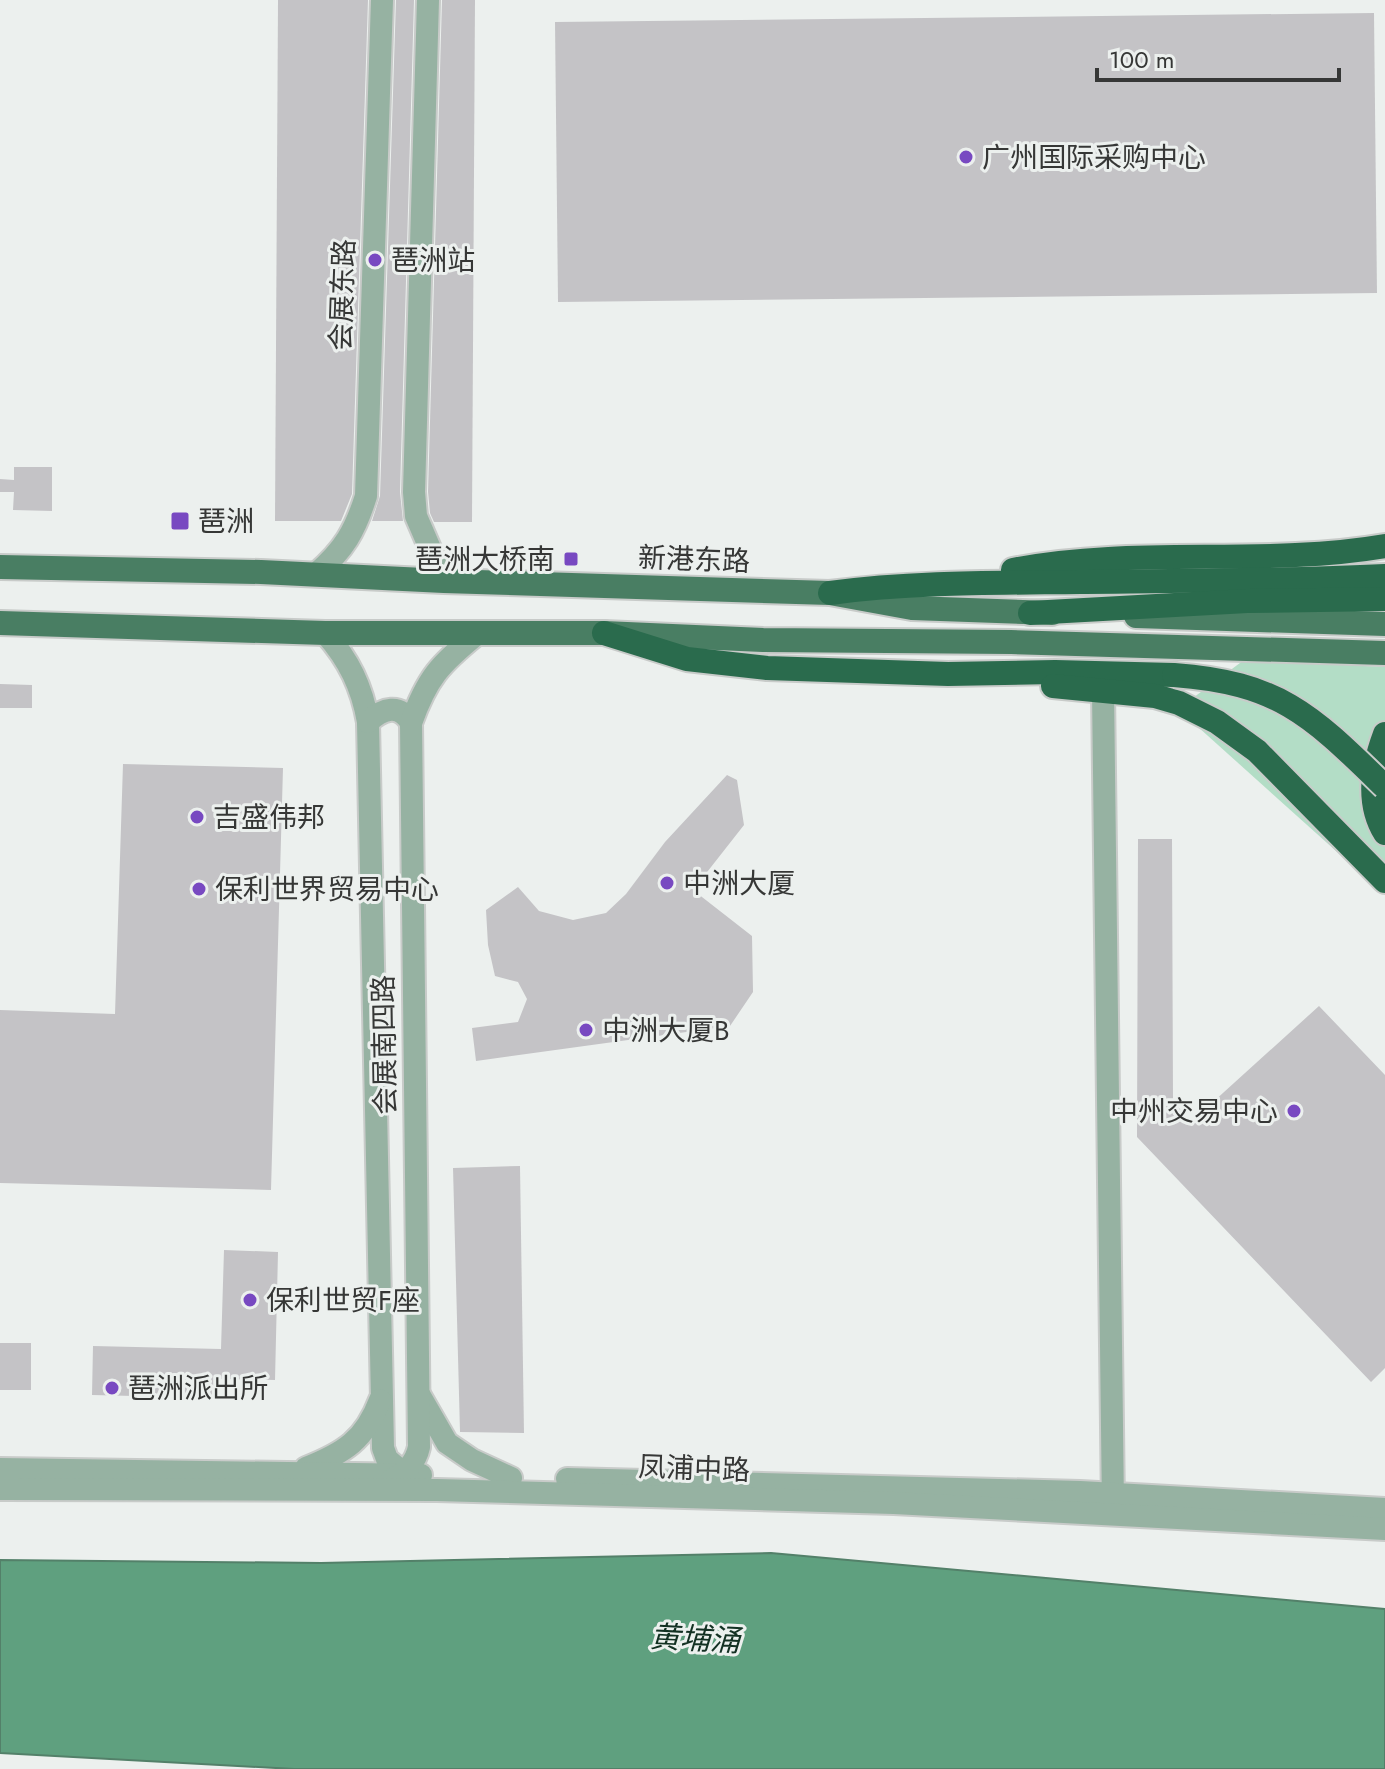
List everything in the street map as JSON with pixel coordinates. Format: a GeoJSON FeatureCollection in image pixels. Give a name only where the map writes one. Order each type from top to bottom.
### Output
{"type":"FeatureCollection","features":[{"type":"Feature","properties":{"kind":"highway"},"geometry":{"type":"LineString","coordinates":[[952,583],[1070,562],[1317,553],[1385,546]]}},
{"type":"Feature","properties":{"kind":"highway"},"geometry":{"type":"LineString","coordinates":[[830,593],[886,586],[952,583],[1385,576]]}},
{"type":"Feature","properties":{"kind":"highway"},"geometry":{"type":"LineString","coordinates":[[1030,613],[1247,601],[1385,599]]}},
{"type":"Feature","properties":{"kind":"highway"},"geometry":{"type":"LineString","coordinates":[[604,633],[687,659],[736,666],[948,674],[1092,672],[1174,675],[1244,685],[1291,705],[1334,738],[1385,787]]}},
{"type":"Feature","properties":{"kind":"highway"},"geometry":{"type":"LineString","coordinates":[[948,674],[1168,699],[1198,711],[1238,735],[1385,881]]}},
{"type":"Feature","properties":{"kind":"highway"},"geometry":{"type":"LineString","coordinates":[[1385,734],[1373,777],[1373,805],[1385,833]]}},
{"type":"Feature","properties":{"kind":"main road","name":"新港东路"},"geometry":{"type":"LineString","coordinates":[[0,567],[316,574],[830,593],[912,608],[1385,624]]}},
{"type":"Feature","properties":{"kind":"main road"},"geometry":{"type":"LineString","coordinates":[[0,623],[325,633],[604,633],[763,640],[1011,642],[1385,653]]}},
{"type":"Feature","properties":{"kind":"street","name":"会展东路"},"geometry":{"type":"LineString","coordinates":[[316,574],[338,555],[357,525],[366,496],[382,0]]}},
{"type":"Feature","properties":{"kind":"street"},"geometry":{"type":"LineString","coordinates":[[428,0],[414,492],[416,516],[444,581]]}},
{"type":"Feature","properties":{"kind":"street","name":"会展南四路"},"geometry":{"type":"LineString","coordinates":[[325,633],[347,660],[358,681],[368,722],[383,1448],[387,1459],[402,1475],[417,1457],[419,1394],[411,723],[429,681],[442,664],[477,634]]}},
{"type":"Feature","properties":{"kind":"street"},"geometry":{"type":"LineString","coordinates":[[1103,690],[1113,1503]]}},
{"type":"Feature","properties":{"kind":"street"},"geometry":{"type":"LineString","coordinates":[[368,722],[378,712],[392,709],[406,714],[411,723]]}},
{"type":"Feature","properties":{"kind":"street"},"geometry":{"type":"LineString","coordinates":[[419,1394],[447,1443],[472,1460],[511,1478]]}},
{"type":"Feature","properties":{"kind":"street"},"geometry":{"type":"LineString","coordinates":[[292,1473],[348,1449],[374,1418],[382,1395]]}},
{"type":"Feature","properties":{"kind":"street","name":"凤浦中路"},"geometry":{"type":"LineString","coordinates":[[0,1469],[511,1478],[1113,1503],[1385,1509]]}},
{"type":"Feature","properties":{"kind":"street"},"geometry":{"type":"LineString","coordinates":[[365,1490],[402,1475],[437,1490]]}},
{"type":"Feature","properties":{"kind":"street","name":"凤浦中路"},"geometry":{"type":"LineString","coordinates":[[0,1489],[437,1490],[894,1503],[1113,1503],[1385,1529]]}},
{"type":"Feature","properties":{"kind":"shaded area"},"geometry":{"type":"Polygon","coordinates":[[[1244,660],[1385,667],[1385,895],[1178,709],[1244,660]]]}},
{"type":"Feature","properties":{"kind":"water","name":"黄埔涌"},"geometry":{"type":"Polygon","coordinates":[[[771,1553],[1385,1609],[1385,1769],[294,1769],[0,1753],[0,1560],[321,1563],[771,1553]]]}},
{"type":"Feature","properties":{"kind":"building"},"geometry":{"type":"Polygon","coordinates":[[[278,0],[368,0],[352,494],[341,521],[275,521],[278,0]]]}},
{"type":"Feature","properties":{"kind":"building"},"geometry":{"type":"Polygon","coordinates":[[[396,0],[414,0],[400,492],[403,521],[372,521],[380,496],[396,0]]]}},
{"type":"Feature","properties":{"kind":"building"},"geometry":{"type":"Polygon","coordinates":[[[442,0],[475,0],[472,522],[434,522],[428,492],[442,0]]]}},
{"type":"Feature","properties":{"kind":"building","name":"广州国际采购中心"},"geometry":{"type":"Polygon","coordinates":[[[1374,13],[1377,293],[558,302],[555,22],[1374,13]]]}},
{"type":"Feature","properties":{"kind":"building"},"geometry":{"type":"Polygon","coordinates":[[[14,467],[52,467],[52,511],[13,510],[14,492],[0,492],[0,479],[14,480],[14,467]]]}},
{"type":"Feature","properties":{"kind":"building"},"geometry":{"type":"Polygon","coordinates":[[[0,684],[32,685],[32,708],[0,708],[0,684]]]}},
{"type":"Feature","properties":{"kind":"building","name":"保利世界贸易中心"},"geometry":{"type":"Polygon","coordinates":[[[123,764],[283,768],[271,1190],[0,1183],[0,1010],[115,1014],[123,764]]]}},
{"type":"Feature","properties":{"kind":"building"},"geometry":{"type":"Polygon","coordinates":[[[727,775],[737,780],[744,825],[693,890],[752,936],[753,992],[730,1026],[476,1061],[472,1028],[518,1022],[527,999],[518,982],[495,976],[488,945],[486,910],[518,887],[539,911],[573,920],[606,913],[626,894],[665,842],[727,775]]]}},
{"type":"Feature","properties":{"kind":"building","name":"中州交易中心"},"geometry":{"type":"Polygon","coordinates":[[[1138,839],[1172,839],[1173,1101],[1191,1122],[1319,1006],[1385,1075],[1385,1368],[1371,1382],[1137,1137],[1138,839]]]}},
{"type":"Feature","properties":{"kind":"building"},"geometry":{"type":"Polygon","coordinates":[[[520,1166],[524,1433],[460,1432],[453,1168],[520,1166]]]}},
{"type":"Feature","properties":{"kind":"building"},"geometry":{"type":"Polygon","coordinates":[[[224,1250],[278,1252],[275,1380],[220,1379],[220,1398],[92,1395],[93,1346],[221,1349],[224,1250]]]}},
{"type":"Feature","properties":{"kind":"building"},"geometry":{"type":"Polygon","coordinates":[[[0,1343],[31,1343],[31,1390],[0,1390],[0,1343]]]}},
{"type":"Feature","properties":{"kind":"place","name":"广州国际采购中心"},"geometry":{"type":"Point","coordinates":[966,157]}},
{"type":"Feature","properties":{"kind":"place","name":"琶洲站"},"geometry":{"type":"Point","coordinates":[375,260]}},
{"type":"Feature","properties":{"kind":"place","name":"琶洲"},"geometry":{"type":"Point","coordinates":[180,521]}},
{"type":"Feature","properties":{"kind":"place","name":"琶洲大桥南"},"geometry":{"type":"Point","coordinates":[571,559]}},
{"type":"Feature","properties":{"kind":"place","name":"吉盛伟邦"},"geometry":{"type":"Point","coordinates":[197,817]}},
{"type":"Feature","properties":{"kind":"place","name":"中洲大厦"},"geometry":{"type":"Point","coordinates":[667,883]}},
{"type":"Feature","properties":{"kind":"place","name":"保利世界贸易中心"},"geometry":{"type":"Point","coordinates":[199,889]}},
{"type":"Feature","properties":{"kind":"place","name":"中洲大厦B"},"geometry":{"type":"Point","coordinates":[586,1030]}},
{"type":"Feature","properties":{"kind":"place","name":"中州交易中心"},"geometry":{"type":"Point","coordinates":[1294,1111]}},
{"type":"Feature","properties":{"kind":"place","name":"保利世贸F座"},"geometry":{"type":"Point","coordinates":[250,1300]}},
{"type":"Feature","properties":{"kind":"place","name":"琶洲派出所"},"geometry":{"type":"Point","coordinates":[112,1388]}}]}
